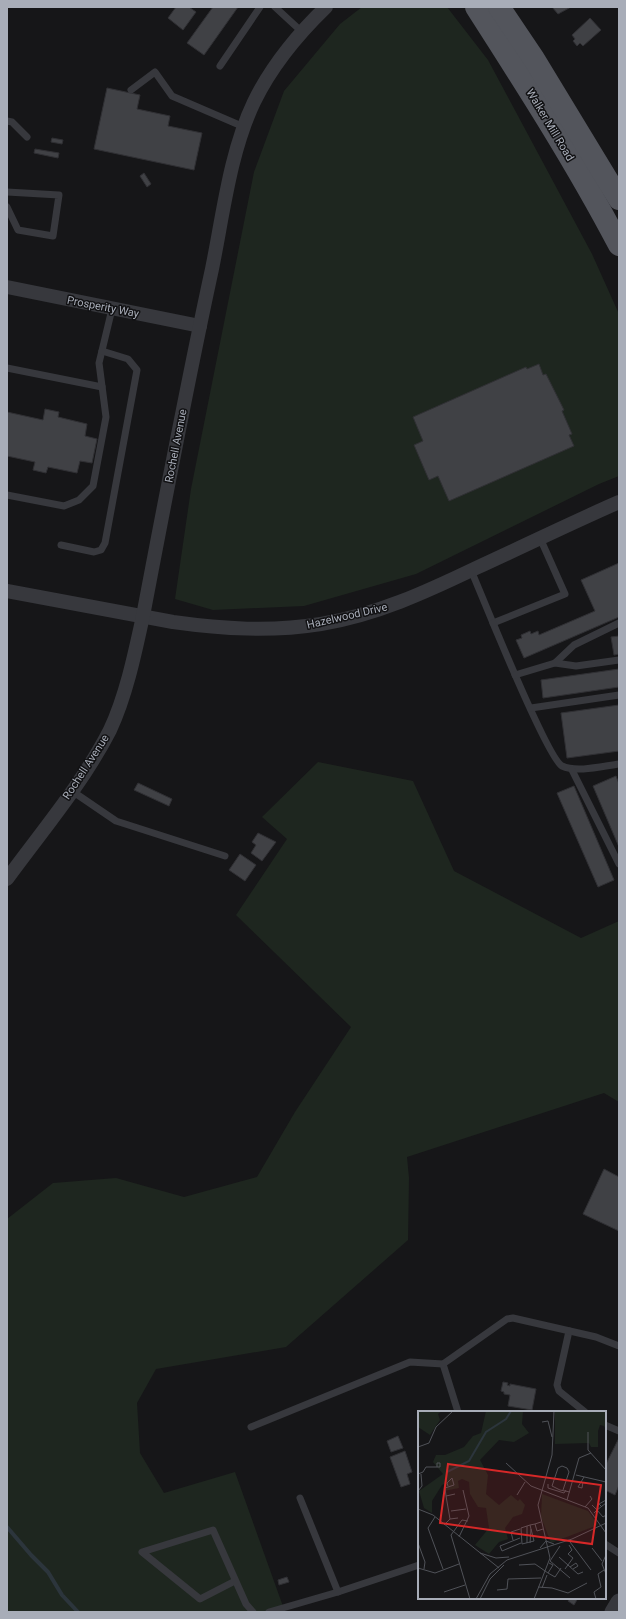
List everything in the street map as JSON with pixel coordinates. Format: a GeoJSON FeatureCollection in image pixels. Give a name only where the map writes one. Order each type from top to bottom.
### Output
{"type":"FeatureCollection","features":[{"type":"Feature","properties":{"kind":"main road","name":"Walker Mill Road"},"geometry":{"type":"LineString","coordinates":[[476,7],[564,148],[619,245]]}},
{"type":"Feature","properties":{"kind":"main road","name":"Walker Mill Road"},"geometry":{"type":"LineString","coordinates":[[499,7],[534,59],[619,199]]}},
{"type":"Feature","properties":{"kind":"street","name":"Rochell Avenue"},"geometry":{"type":"LineString","coordinates":[[7,879],[72,791],[95,757],[110,728],[123,693],[134,658],[143,616],[229,183],[244,128],[266,79],[280,58],[301,31],[326,7]]}},
{"type":"Feature","properties":{"kind":"street","name":"Prosperity Way"},"geometry":{"type":"LineString","coordinates":[[7,288],[200,326]]}},
{"type":"Feature","properties":{"kind":"street","name":"Hazelwood Drive"},"geometry":{"type":"LineString","coordinates":[[7,591],[187,624],[249,630],[297,628],[322,624],[392,606],[619,502]]}},
{"type":"Feature","properties":{"kind":"street"},"geometry":{"type":"LineString","coordinates":[[613,1612],[619,1602]]}},
{"type":"Feature","properties":{"kind":"lane"},"geometry":{"type":"LineString","coordinates":[[220,66],[260,7]]}},
{"type":"Feature","properties":{"kind":"lane"},"geometry":{"type":"LineString","coordinates":[[275,7],[301,31]]}},
{"type":"Feature","properties":{"kind":"lane"},"geometry":{"type":"LineString","coordinates":[[131,90],[155,72],[172,96],[244,128]]}},
{"type":"Feature","properties":{"kind":"lane"},"geometry":{"type":"LineString","coordinates":[[7,122],[12,122],[27,137]]}},
{"type":"Feature","properties":{"kind":"lane"},"geometry":{"type":"LineString","coordinates":[[7,192],[59,195],[53,236],[18,230],[7,207]]}},
{"type":"Feature","properties":{"kind":"lane"},"geometry":{"type":"LineString","coordinates":[[7,495],[64,506],[79,500],[93,486],[106,417],[99,363],[112,309]]}},
{"type":"Feature","properties":{"kind":"lane"},"geometry":{"type":"LineString","coordinates":[[61,545],[94,552],[101,550],[105,543],[137,370],[128,359],[102,352]]}},
{"type":"Feature","properties":{"kind":"lane"},"geometry":{"type":"LineString","coordinates":[[7,368],[102,387]]}},
{"type":"Feature","properties":{"kind":"lane"},"geometry":{"type":"LineString","coordinates":[[493,623],[566,594],[540,538]]}},
{"type":"Feature","properties":{"kind":"lane"},"geometry":{"type":"LineString","coordinates":[[471,570],[515,675],[548,746],[560,765],[572,770],[619,764]]}},
{"type":"Feature","properties":{"kind":"lane"},"geometry":{"type":"LineString","coordinates":[[555,663],[574,645],[619,623]]}},
{"type":"Feature","properties":{"kind":"lane"},"geometry":{"type":"LineString","coordinates":[[515,675],[555,663],[576,666],[619,660]]}},
{"type":"Feature","properties":{"kind":"lane"},"geometry":{"type":"LineString","coordinates":[[531,708],[619,695]]}},
{"type":"Feature","properties":{"kind":"lane"},"geometry":{"type":"LineString","coordinates":[[572,770],[619,864]]}},
{"type":"Feature","properties":{"kind":"lane"},"geometry":{"type":"LineString","coordinates":[[72,791],[116,821],[225,856]]}},
{"type":"Feature","properties":{"kind":"lane"},"geometry":{"type":"LineString","coordinates":[[251,1427],[410,1362],[443,1364],[507,1319],[513,1318],[596,1337],[619,1346]]}},
{"type":"Feature","properties":{"kind":"lane"},"geometry":{"type":"LineString","coordinates":[[569,1331],[557,1385],[559,1391],[584,1411]]}},
{"type":"Feature","properties":{"kind":"lane"},"geometry":{"type":"LineString","coordinates":[[443,1364],[458,1411]]}},
{"type":"Feature","properties":{"kind":"lane"},"geometry":{"type":"LineString","coordinates":[[606,1425],[619,1431]]}},
{"type":"Feature","properties":{"kind":"lane"},"geometry":{"type":"LineString","coordinates":[[300,1498],[338,1592]]}},
{"type":"Feature","properties":{"kind":"lane"},"geometry":{"type":"LineString","coordinates":[[235,1581],[200,1599],[142,1552],[213,1530],[246,1604],[253,1612]]}},
{"type":"Feature","properties":{"kind":"lane"},"geometry":{"type":"LineString","coordinates":[[606,1545],[619,1553]]}},
{"type":"Feature","properties":{"kind":"lane"},"geometry":{"type":"LineString","coordinates":[[269,1612],[338,1592],[418,1565]]}},
{"type":"Feature","properties":{"kind":"shaded area"},"geometry":{"type":"Polygon","coordinates":[[[362,7],[447,7],[488,60],[592,254],[619,314],[619,476],[599,484],[416,574],[304,606],[213,610],[175,599],[191,489],[254,172],[284,91],[340,24],[362,7]]]}},
{"type":"Feature","properties":{"kind":"shaded area"},"geometry":{"type":"Polygon","coordinates":[[[318,762],[413,781],[454,871],[581,938],[619,921],[619,1102],[604,1093],[407,1157],[409,1178],[408,1240],[286,1347],[156,1369],[137,1403],[140,1453],[164,1493],[235,1472],[285,1612],[7,1612],[7,1219],[53,1183],[116,1178],[184,1197],[257,1177],[295,1112],[351,1027],[236,915],[287,839],[262,817],[318,762]]]}},
{"type":"Feature","properties":{"kind":"building"},"geometry":{"type":"Polygon","coordinates":[[[176,7],[189,7],[196,12],[183,30],[168,18],[176,7]]]}},
{"type":"Feature","properties":{"kind":"building"},"geometry":{"type":"Polygon","coordinates":[[[213,7],[238,7],[204,55],[187,43],[213,7]]]}},
{"type":"Feature","properties":{"kind":"building"},"geometry":{"type":"Polygon","coordinates":[[[552,7],[571,7],[558,14],[552,7]]]}},
{"type":"Feature","properties":{"kind":"building"},"geometry":{"type":"Polygon","coordinates":[[[590,18],[601,30],[583,46],[580,43],[577,46],[573,41],[575,39],[572,35],[590,18]]]}},
{"type":"Feature","properties":{"kind":"building"},"geometry":{"type":"Polygon","coordinates":[[[107,88],[140,95],[137,109],[170,116],[168,126],[202,133],[194,170],[94,149],[107,88]]]}},
{"type":"Feature","properties":{"kind":"building"},"geometry":{"type":"Polygon","coordinates":[[[52,138],[63,140],[62,144],[51,142],[52,138]]]}},
{"type":"Feature","properties":{"kind":"building"},"geometry":{"type":"Polygon","coordinates":[[[35,149],[59,153],[58,158],[34,153],[35,149]]]}},
{"type":"Feature","properties":{"kind":"building"},"geometry":{"type":"Polygon","coordinates":[[[144,173],[151,184],[147,187],[140,176],[144,173]]]}},
{"type":"Feature","properties":{"kind":"building"},"geometry":{"type":"Polygon","coordinates":[[[539,364],[543,375],[546,374],[564,410],[562,411],[572,434],[569,435],[574,446],[449,501],[438,476],[429,480],[414,445],[423,441],[413,417],[526,367],[527,369],[539,364]]]}},
{"type":"Feature","properties":{"kind":"building"},"geometry":{"type":"Polygon","coordinates":[[[45,409],[59,412],[58,417],[87,424],[85,436],[97,439],[92,463],[80,461],[77,473],[48,467],[46,473],[33,470],[35,462],[7,456],[7,412],[43,420],[45,409]]]}},
{"type":"Feature","properties":{"kind":"building"},"geometry":{"type":"Polygon","coordinates":[[[619,563],[619,617],[524,658],[516,640],[522,638],[521,635],[530,631],[531,634],[538,631],[539,635],[595,611],[581,580],[619,563]]]}},
{"type":"Feature","properties":{"kind":"building"},"geometry":{"type":"Polygon","coordinates":[[[619,636],[619,654],[614,655],[611,637],[619,636]]]}},
{"type":"Feature","properties":{"kind":"building"},"geometry":{"type":"Polygon","coordinates":[[[619,669],[619,687],[543,698],[541,680],[619,669]]]}},
{"type":"Feature","properties":{"kind":"building"},"geometry":{"type":"Polygon","coordinates":[[[619,705],[619,751],[567,758],[561,713],[619,705]]]}},
{"type":"Feature","properties":{"kind":"building"},"geometry":{"type":"Polygon","coordinates":[[[616,776],[619,784],[619,847],[593,786],[616,776]]]}},
{"type":"Feature","properties":{"kind":"building"},"geometry":{"type":"Polygon","coordinates":[[[138,783],[172,799],[169,806],[134,790],[138,783]]]}},
{"type":"Feature","properties":{"kind":"building"},"geometry":{"type":"Polygon","coordinates":[[[574,786],[614,880],[598,887],[557,793],[574,786]]]}},
{"type":"Feature","properties":{"kind":"building"},"geometry":{"type":"Polygon","coordinates":[[[258,833],[276,842],[262,861],[251,853],[256,845],[252,842],[258,833]]]}},
{"type":"Feature","properties":{"kind":"building"},"geometry":{"type":"Polygon","coordinates":[[[240,854],[256,865],[245,881],[229,870],[240,854]]]}},
{"type":"Feature","properties":{"kind":"building"},"geometry":{"type":"Polygon","coordinates":[[[604,1169],[619,1177],[619,1231],[583,1214],[604,1169]]]}},
{"type":"Feature","properties":{"kind":"building"},"geometry":{"type":"Polygon","coordinates":[[[503,1382],[508,1383],[507,1385],[510,1386],[510,1384],[536,1389],[532,1410],[508,1406],[510,1395],[504,1394],[504,1392],[501,1391],[503,1382]]]}},
{"type":"Feature","properties":{"kind":"building"},"geometry":{"type":"Polygon","coordinates":[[[398,1436],[403,1448],[391,1452],[387,1441],[398,1436]]]}},
{"type":"Feature","properties":{"kind":"building"},"geometry":{"type":"Polygon","coordinates":[[[619,1438],[619,1485],[615,1495],[606,1490],[606,1464],[619,1438]]]}},
{"type":"Feature","properties":{"kind":"building"},"geometry":{"type":"Polygon","coordinates":[[[405,1451],[412,1472],[407,1474],[410,1484],[401,1487],[390,1457],[405,1451]]]}},
{"type":"Feature","properties":{"kind":"building"},"geometry":{"type":"Polygon","coordinates":[[[287,1577],[289,1582],[279,1585],[278,1580],[287,1577]]]}},
{"type":"Feature","properties":{"kind":"building"},"geometry":{"type":"Polygon","coordinates":[[[569,1599],[577,1599],[574,1605],[568,1601],[569,1599]]]}},
{"type":"Feature","properties":{"kind":"waterway"},"geometry":{"type":"LineString","coordinates":[[7,1527],[48,1572],[62,1595],[78,1612]]}}]}
